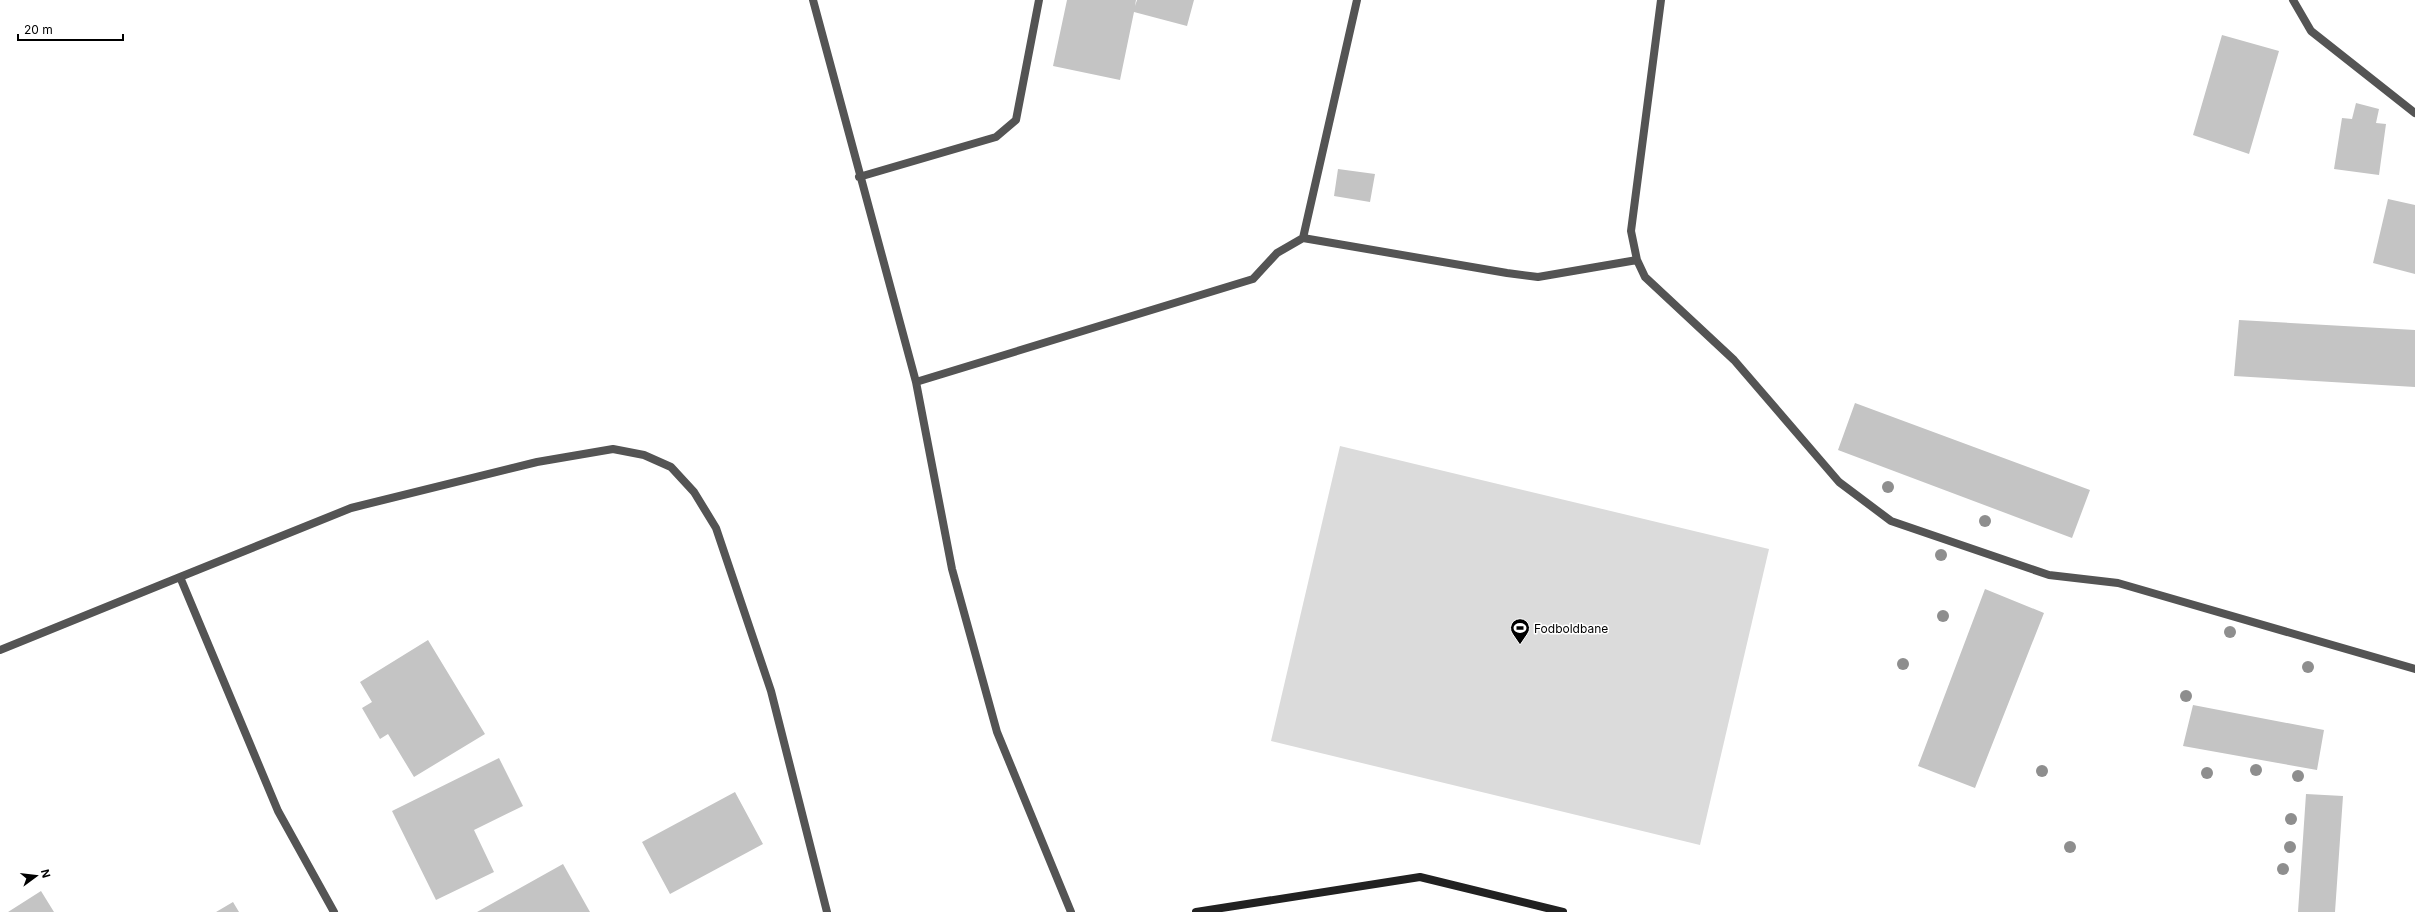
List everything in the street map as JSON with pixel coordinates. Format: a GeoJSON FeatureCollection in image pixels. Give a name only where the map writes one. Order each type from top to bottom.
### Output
{"type":"FeatureCollection","features":[{"type":"Feature","properties":{"kind":"street"},"geometry":{"type":"LineString","coordinates":[[813,0],[859,177],[916,382],[952,569],[997,732],[1072,912]]}},
{"type":"Feature","properties":{"kind":"street"},"geometry":{"type":"LineString","coordinates":[[859,177],[996,137],[1016,120],[1039,0]]}},
{"type":"Feature","properties":{"kind":"street"},"geometry":{"type":"LineString","coordinates":[[1303,238],[1357,0]]}},
{"type":"Feature","properties":{"kind":"street"},"geometry":{"type":"LineString","coordinates":[[1661,0],[1631,231],[1637,260],[1645,277],[1734,360],[1839,482],[1891,521],[2049,576],[2118,583],[2415,669]]}},
{"type":"Feature","properties":{"kind":"street"},"geometry":{"type":"LineString","coordinates":[[2293,0],[2311,31],[2415,113]]}},
{"type":"Feature","properties":{"kind":"street"},"geometry":{"type":"LineString","coordinates":[[916,382],[1253,279],[1277,253],[1303,238],[1499,272],[1538,277],[1637,260]]}},
{"type":"Feature","properties":{"kind":"street"},"geometry":{"type":"LineString","coordinates":[[0,650],[351,508],[537,462],[612,449],[644,455],[671,467],[694,492],[716,528],[772,691],[827,912]]}},
{"type":"Feature","properties":{"kind":"street"},"geometry":{"type":"LineString","coordinates":[[180,577],[278,811],[334,912]]}},
{"type":"Feature","properties":{"kind":"street"},"geometry":{"type":"LineString","coordinates":[[1196,912],[1420,877],[1563,912]]}},
{"type":"Feature","properties":{"kind":"shaded area","name":"Fodboldbane"},"geometry":{"type":"Polygon","coordinates":[[[1340,446],[1769,549],[1700,845],[1271,741],[1340,446]]]}},
{"type":"Feature","properties":{"kind":"building"},"geometry":{"type":"Polygon","coordinates":[[[1067,0],[1136,0],[1135,6],[1137,0],[1194,0],[1187,26],[1134,12],[1120,80],[1053,66],[1067,0]]]}},
{"type":"Feature","properties":{"kind":"building"},"geometry":{"type":"Polygon","coordinates":[[[2222,35],[2279,51],[2249,154],[2193,135],[2222,35]]]}},
{"type":"Feature","properties":{"kind":"building"},"geometry":{"type":"Polygon","coordinates":[[[2356,103],[2379,109],[2376,123],[2386,124],[2379,175],[2334,169],[2342,118],[2352,119],[2356,103]]]}},
{"type":"Feature","properties":{"kind":"building"},"geometry":{"type":"Polygon","coordinates":[[[1338,169],[1375,174],[1370,202],[1334,196],[1338,169]]]}},
{"type":"Feature","properties":{"kind":"building"},"geometry":{"type":"Polygon","coordinates":[[[2388,199],[2415,205],[2415,274],[2373,263],[2388,199]]]}},
{"type":"Feature","properties":{"kind":"building"},"geometry":{"type":"Polygon","coordinates":[[[2239,320],[2415,330],[2415,387],[2234,376],[2239,320]]]}},
{"type":"Feature","properties":{"kind":"building"},"geometry":{"type":"Polygon","coordinates":[[[1855,403],[2090,490],[2072,538],[1838,450],[1855,403]]]}},
{"type":"Feature","properties":{"kind":"building"},"geometry":{"type":"Polygon","coordinates":[[[1985,589],[2044,613],[1975,788],[1918,766],[1985,589]]]}},
{"type":"Feature","properties":{"kind":"building"},"geometry":{"type":"Polygon","coordinates":[[[428,640],[485,734],[414,777],[388,734],[380,739],[362,708],[372,702],[360,682],[428,640]]]}},
{"type":"Feature","properties":{"kind":"building"},"geometry":{"type":"Polygon","coordinates":[[[2193,705],[2324,730],[2317,770],[2183,746],[2193,705]]]}},
{"type":"Feature","properties":{"kind":"building"},"geometry":{"type":"Polygon","coordinates":[[[499,758],[523,806],[474,830],[494,872],[436,900],[392,811],[499,758]]]}},
{"type":"Feature","properties":{"kind":"building"},"geometry":{"type":"Polygon","coordinates":[[[735,792],[763,844],[670,894],[642,842],[735,792]]]}},
{"type":"Feature","properties":{"kind":"building"},"geometry":{"type":"Polygon","coordinates":[[[2306,794],[2343,796],[2335,912],[2298,912],[2306,794]]]}},
{"type":"Feature","properties":{"kind":"building"},"geometry":{"type":"Polygon","coordinates":[[[563,864],[590,912],[477,912],[563,864]]]}},
{"type":"Feature","properties":{"kind":"building"},"geometry":{"type":"Polygon","coordinates":[[[41,891],[54,912],[8,912],[41,891]]]}},
{"type":"Feature","properties":{"kind":"building"},"geometry":{"type":"Polygon","coordinates":[[[233,902],[239,912],[216,912],[233,902]]]}},
{"type":"Feature","properties":{"kind":"place","name":"Fodboldbane"},"geometry":{"type":"Point","coordinates":[1520,645]}}]}
